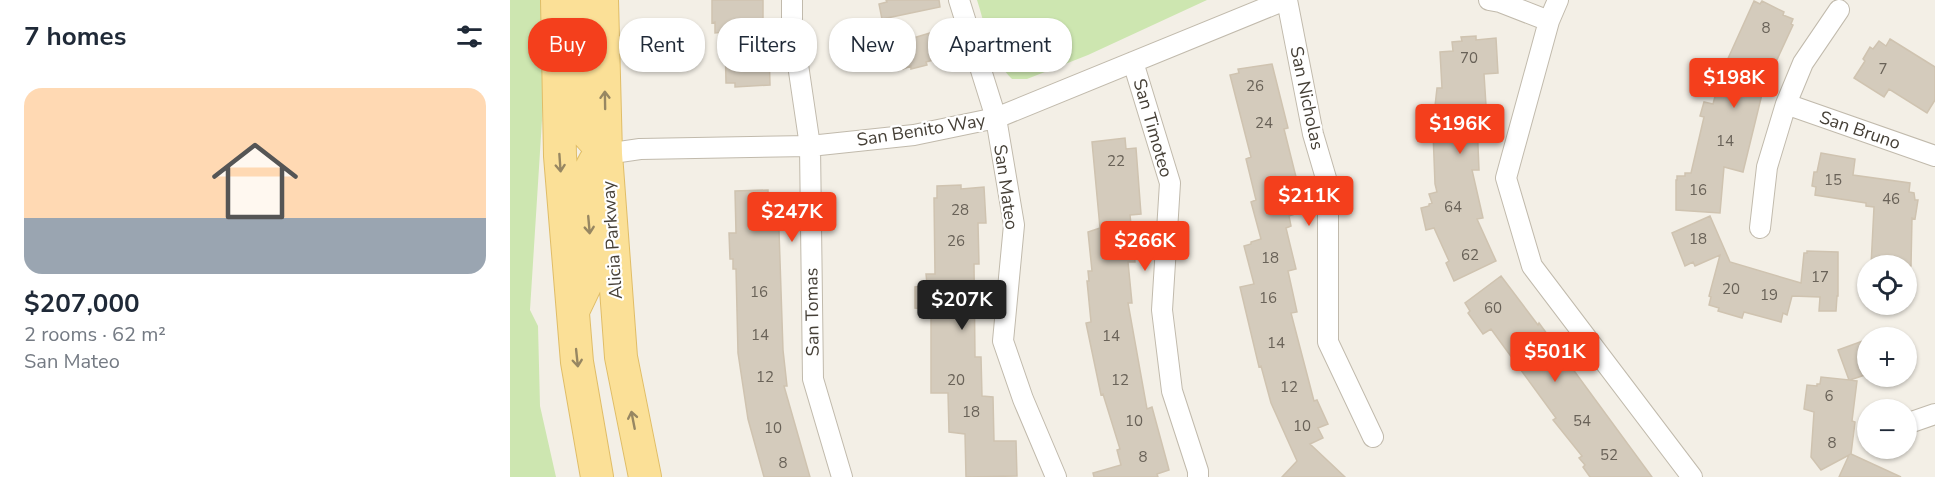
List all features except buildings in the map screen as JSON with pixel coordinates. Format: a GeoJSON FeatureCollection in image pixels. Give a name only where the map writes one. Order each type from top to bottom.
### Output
{"type":"FeatureCollection","features":[{"type":"Feature","properties":{"kind":"main road"},"geometry":{"type":"LineString","coordinates":[[557,0],[560,156],[577,363],[597,477]]}},
{"type":"Feature","properties":{"kind":"main road"},"geometry":{"type":"LineString","coordinates":[[573,312],[592,269],[585,180],[595,161],[606,154],[588,134],[582,115],[580,0]]}},
{"type":"Feature","properties":{"kind":"main road","name":"Alicia Parkway"},"geometry":{"type":"LineString","coordinates":[[602,0],[606,154],[621,357],[645,477]]}},
{"type":"Feature","properties":{"kind":"street","name":"San Tomas"},"geometry":{"type":"LineString","coordinates":[[792,0],[792,24],[810,147],[813,380],[842,477]]}},
{"type":"Feature","properties":{"kind":"street","name":"San Mateo"},"geometry":{"type":"LineString","coordinates":[[959,0],[996,118],[1014,225],[1003,341],[1023,399],[1056,477]]}},
{"type":"Feature","properties":{"kind":"street","name":"San Benito Way"},"geometry":{"type":"LineString","coordinates":[[606,154],[640,149],[810,147],[914,135],[996,118],[1286,0]]}},
{"type":"Feature","properties":{"kind":"street","name":"San Nicholas"},"geometry":{"type":"LineString","coordinates":[[1286,0],[1313,134],[1328,185],[1328,342],[1373,437]]}},
{"type":"Feature","properties":{"kind":"street"},"geometry":{"type":"LineString","coordinates":[[1489,0],[1500,2],[1548,21]]}},
{"type":"Feature","properties":{"kind":"street"},"geometry":{"type":"LineString","coordinates":[[1558,0],[1548,21],[1506,178],[1532,266],[1692,477]]}},
{"type":"Feature","properties":{"kind":"street"},"geometry":{"type":"LineString","coordinates":[[1761,228],[1767,168],[1786,104],[1803,63],[1839,10]]}},
{"type":"Feature","properties":{"kind":"street","name":"San Timoteo"},"geometry":{"type":"LineString","coordinates":[[1133,62],[1170,183],[1162,310],[1172,391],[1198,477]]}},
{"type":"Feature","properties":{"kind":"street","name":"San Bruno"},"geometry":{"type":"LineString","coordinates":[[1786,104],[1935,156]]}},
{"type":"Feature","properties":{"kind":"street"},"geometry":{"type":"LineString","coordinates":[[1917,420],[1935,414]]}},
{"type":"Feature","properties":{"kind":"green space"},"geometry":{"type":"Polygon","coordinates":[[[510,0],[544,0],[545,18],[528,18],[528,72],[545,72],[530,310],[538,326],[540,406],[556,477],[510,477],[510,0]]]}},
{"type":"Feature","properties":{"kind":"green space"},"geometry":{"type":"Polygon","coordinates":[[[977,0],[1207,0],[1072,61],[1072,18],[982,18],[977,0]]]}},
{"type":"Feature","properties":{"kind":"green space"},"geometry":{"type":"Polygon","coordinates":[[[1006,72],[1045,72],[1027,79],[1012,79],[1006,72]]]}}]}
